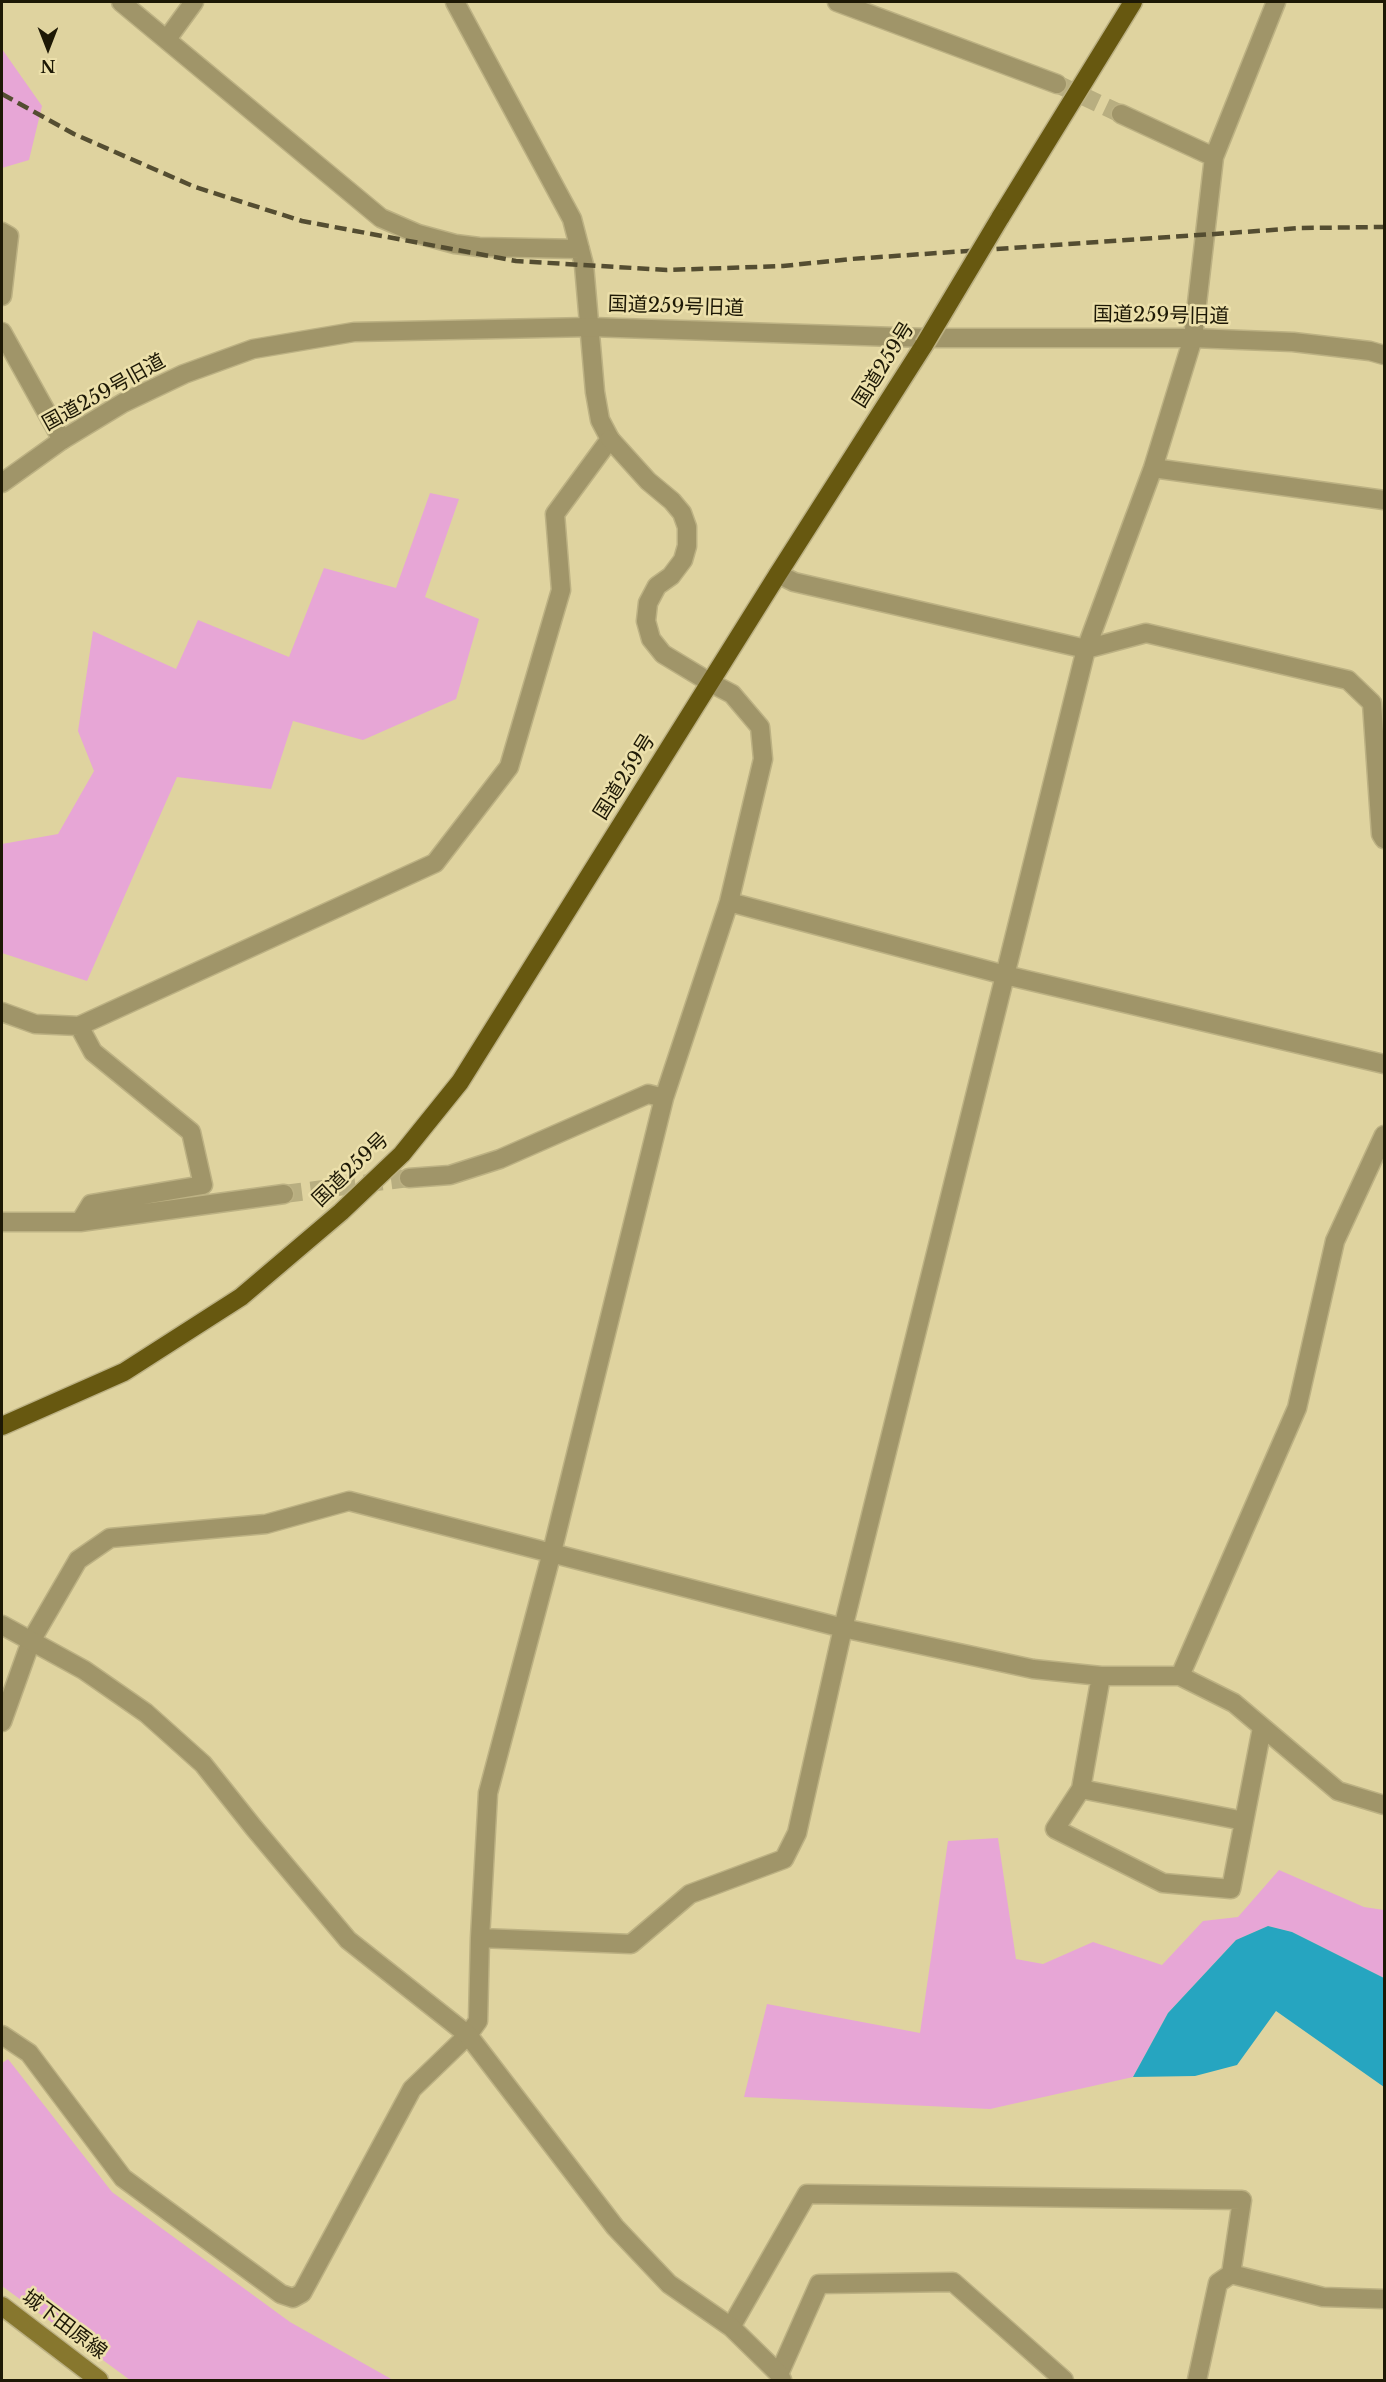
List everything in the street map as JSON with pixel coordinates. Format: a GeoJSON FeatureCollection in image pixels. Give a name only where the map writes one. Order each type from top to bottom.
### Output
{"type":"FeatureCollection","features":[{"type":"Feature","properties":{"kind":"highway","name":"国道259号"},"geometry":{"type":"LineString","coordinates":[[2,1426],[124,1372],[241,1297],[342,1212],[402,1154],[460,1082],[924,345],[1133,2]]}},
{"type":"Feature","properties":{"kind":"main road","name":"城下田原線"},"geometry":{"type":"LineString","coordinates":[[2,2306],[99,2380]]}},
{"type":"Feature","properties":{"kind":"street"},"geometry":{"type":"LineString","coordinates":[[122,2],[381,218],[418,234],[455,244],[479,247],[580,249]]}},
{"type":"Feature","properties":{"kind":"street"},"geometry":{"type":"LineString","coordinates":[[167,39],[194,2]]}},
{"type":"Feature","properties":{"kind":"street"},"geometry":{"type":"LineString","coordinates":[[2,2036],[29,2053],[123,2178],[281,2294],[293,2298],[302,2293],[412,2089],[468,2035],[478,2021],[488,1793],[552,1552],[664,1098],[729,902],[763,759],[760,727],[732,694],[663,654],[651,639],[646,621],[648,603],[657,586],[671,576],[683,560],[687,546],[687,527],[682,513],[672,501],[648,481],[610,439],[600,420],[580,249],[572,219],[455,2]]}},
{"type":"Feature","properties":{"kind":"street"},"geometry":{"type":"LineString","coordinates":[[837,2],[1057,84]]}},
{"type":"Feature","properties":{"kind":"street"},"geometry":{"type":"LineString","coordinates":[[480,1938],[631,1944],[690,1894],[784,1859],[797,1833],[843,1628],[1086,650],[1153,468],[1193,338],[1214,157],[1276,2]]}},
{"type":"Feature","properties":{"kind":"street"},"geometry":{"type":"LineString","coordinates":[[1121,114],[1214,157]]}},
{"type":"Feature","properties":{"kind":"street"},"geometry":{"type":"LineString","coordinates":[[2,232],[9,236],[2,296]]}},
{"type":"Feature","properties":{"kind":"street","name":"国道259号旧道"},"geometry":{"type":"LineString","coordinates":[[2,483],[62,440],[123,403],[184,374],[254,349],[354,332],[590,327],[926,338],[1193,338],[1293,342],[1370,351],[1384,355]]}},
{"type":"Feature","properties":{"kind":"street"},"geometry":{"type":"LineString","coordinates":[[2,332],[62,440]]}},
{"type":"Feature","properties":{"kind":"street"},"geometry":{"type":"LineString","coordinates":[[2,1012],[35,1024],[79,1026],[435,863],[509,767],[561,590],[555,514],[610,439]]}},
{"type":"Feature","properties":{"kind":"street"},"geometry":{"type":"LineString","coordinates":[[1153,468],[1384,500]]}},
{"type":"Feature","properties":{"kind":"street"},"geometry":{"type":"LineString","coordinates":[[778,574],[794,582],[1086,650],[1146,633],[1348,680],[1372,703],[1381,834],[1384,839]]}},
{"type":"Feature","properties":{"kind":"street"},"geometry":{"type":"LineString","coordinates":[[729,902],[1005,975],[1384,1064]]}},
{"type":"Feature","properties":{"kind":"street"},"geometry":{"type":"LineString","coordinates":[[79,1026],[93,1052],[191,1132],[202,1185],[91,1204],[80,1222]]}},
{"type":"Feature","properties":{"kind":"street"},"geometry":{"type":"LineString","coordinates":[[409,1178],[450,1175],[500,1159],[648,1094],[664,1098]]}},
{"type":"Feature","properties":{"kind":"street"},"geometry":{"type":"LineString","coordinates":[[1180,1676],[1297,1408],[1335,1241],[1384,1135]]}},
{"type":"Feature","properties":{"kind":"street"},"geometry":{"type":"LineString","coordinates":[[2,1222],[80,1222],[284,1194]]}},
{"type":"Feature","properties":{"kind":"street"},"geometry":{"type":"LineString","coordinates":[[2,1722],[31,1641],[78,1560],[110,1538],[266,1524],[349,1501],[843,1628],[1033,1669],[1101,1676],[1180,1676],[1234,1702],[1338,1791],[1384,1805]]}},
{"type":"Feature","properties":{"kind":"street"},"geometry":{"type":"LineString","coordinates":[[2,1625],[84,1670],[146,1713],[203,1764],[348,1940],[468,2035],[615,2227],[669,2284],[731,2327],[781,2377],[819,2284],[953,2282],[1064,2380]]}},
{"type":"Feature","properties":{"kind":"street"},"geometry":{"type":"LineString","coordinates":[[1101,1676],[1081,1789],[1055,1829],[1163,1883],[1231,1889],[1262,1728]]}},
{"type":"Feature","properties":{"kind":"street"},"geometry":{"type":"LineString","coordinates":[[1081,1789],[1244,1821]]}},
{"type":"Feature","properties":{"kind":"street"},"geometry":{"type":"LineString","coordinates":[[731,2327],[807,2194],[1242,2200],[1231,2274],[1218,2283],[1197,2380]]}},
{"type":"Feature","properties":{"kind":"street"},"geometry":{"type":"LineString","coordinates":[[1231,2274],[1323,2297],[1384,2299]]}},
{"type":"Feature","properties":{"kind":"shaded area"},"geometry":{"type":"Polygon","coordinates":[[[2,49],[42,106],[29,160],[2,168],[2,49]]]}},
{"type":"Feature","properties":{"kind":"shaded area"},"geometry":{"type":"Polygon","coordinates":[[[430,493],[459,499],[425,597],[479,619],[456,699],[363,740],[293,721],[271,789],[177,777],[87,981],[2,953],[2,844],[58,834],[94,771],[78,731],[93,631],[176,669],[198,620],[289,657],[324,568],[396,588],[430,493]]]}},
{"type":"Feature","properties":{"kind":"shaded area"},"geometry":{"type":"Polygon","coordinates":[[[998,1838],[1016,1959],[1043,1964],[1093,1942],[1162,1965],[1203,1921],[1238,1917],[1279,1870],[1364,1907],[1384,1910],[1384,1978],[1292,1932],[1268,1926],[1236,1940],[1168,2013],[1133,2077],[990,2109],[744,2097],[767,2004],[920,2033],[948,1841],[998,1838]]]}},
{"type":"Feature","properties":{"kind":"shaded area"},"geometry":{"type":"Polygon","coordinates":[[[8,2059],[112,2192],[290,2322],[393,2380],[130,2380],[2,2286],[2,2063],[8,2059]]]}},
{"type":"Feature","properties":{"kind":"water"},"geometry":{"type":"Polygon","coordinates":[[[1268,1926],[1292,1932],[1384,1978],[1384,2087],[1276,2011],[1237,2065],[1195,2076],[1133,2077],[1168,2013],[1236,1940],[1268,1926]]]}},
{"type":"Feature","properties":{"kind":"tunnel"},"geometry":{"type":"LineString","coordinates":[[1057,84],[1121,114]]}},
{"type":"Feature","properties":{"kind":"tunnel"},"geometry":{"type":"LineString","coordinates":[[284,1194],[409,1178]]}},
{"type":"Feature","properties":{"kind":"railway"},"geometry":{"type":"LineString","coordinates":[[2,94],[74,134],[195,187],[302,221],[516,261],[667,270],[783,266],[851,259],[1301,228],[1384,227]]}}]}
